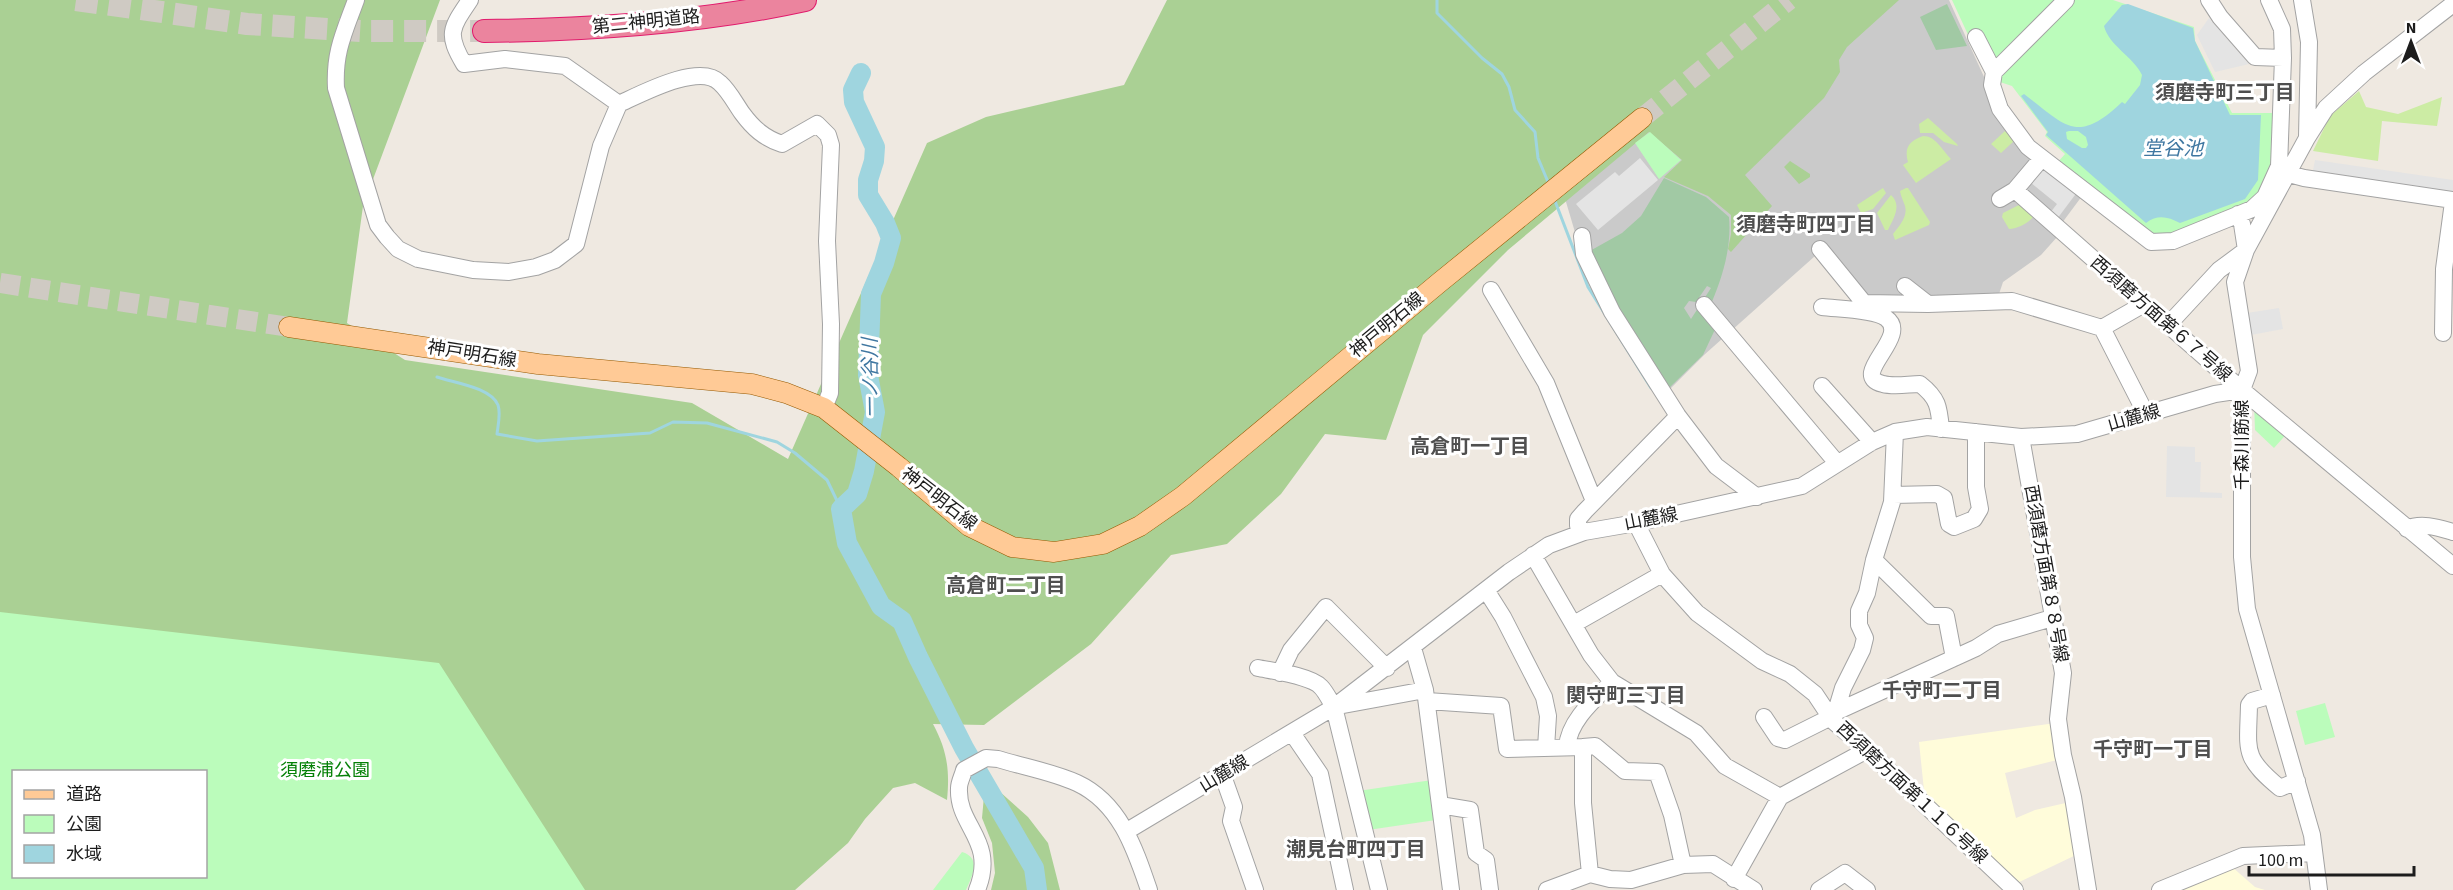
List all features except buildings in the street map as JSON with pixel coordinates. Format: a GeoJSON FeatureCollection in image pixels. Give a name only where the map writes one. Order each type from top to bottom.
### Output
{"type":"FeatureCollection","features":[{"type":"Feature","properties":{"kind":"highway","name":"第二神明道路"},"geometry":{"type":"LineString","coordinates":[[484,31],[596,28],[656,23],[720,15],[805,0]]}},
{"type":"Feature","properties":{"kind":"main road","name":"神戸明石線"},"geometry":{"type":"LineString","coordinates":[[290,327],[538,364],[752,384],[786,393],[824,408],[969,526],[1012,547],[1054,552],[1103,544],[1140,526],[1183,496],[1440,282],[1642,118]]}},
{"type":"Feature","properties":{"kind":"street"},"geometry":{"type":"LineString","coordinates":[[356,0],[337,51],[336,88],[378,225],[399,249],[418,258],[473,270],[510,272],[536,267],[555,260],[576,243],[601,147],[619,104],[674,80],[700,75],[719,81],[752,127],[768,140],[782,144],[818,124],[828,135],[831,145],[827,241],[831,324],[830,393],[824,408]]}},
{"type":"Feature","properties":{"kind":"street"},"geometry":{"type":"LineString","coordinates":[[470,0],[454,23],[452,44],[464,64],[504,60],[565,66],[619,104]]}},
{"type":"Feature","properties":{"kind":"street"},"geometry":{"type":"LineString","coordinates":[[1994,72],[2066,0]]}},
{"type":"Feature","properties":{"kind":"street"},"geometry":{"type":"LineString","coordinates":[[2209,0],[2220,17],[2255,57],[2283,58]]}},
{"type":"Feature","properties":{"kind":"street"},"geometry":{"type":"LineString","coordinates":[[1976,37],[1994,72],[1992,85],[2000,109],[2028,147],[2151,242],[2173,241],[2252,209],[2265,197],[2284,170],[2282,29],[2269,0]]}},
{"type":"Feature","properties":{"kind":"street"},"geometry":{"type":"LineString","coordinates":[[2302,0],[2309,42],[2307,138]]}},
{"type":"Feature","properties":{"kind":"street","name":"千森川筋線"},"geometry":{"type":"LineString","coordinates":[[2319,890],[2312,835],[2247,609],[2242,557],[2242,390],[2249,371],[2235,282],[2246,250],[2284,170],[2326,108],[2364,73],[2453,4]]}},
{"type":"Feature","properties":{"kind":"street"},"geometry":{"type":"LineString","coordinates":[[2000,199],[2026,200],[2042,158]]}},
{"type":"Feature","properties":{"kind":"street"},"geometry":{"type":"LineString","coordinates":[[2284,170],[2453,201],[2449,286],[2442,333]]}},
{"type":"Feature","properties":{"kind":"street","name":"西須磨方面第６７号線"},"geometry":{"type":"LineString","coordinates":[[2026,200],[2242,390],[2453,566]]}},
{"type":"Feature","properties":{"kind":"street"},"geometry":{"type":"LineString","coordinates":[[2168,325],[2219,270],[2246,250],[2238,214]]}},
{"type":"Feature","properties":{"kind":"street"},"geometry":{"type":"LineString","coordinates":[[1582,236],[1584,254],[1612,312],[1675,419],[1716,466],[1757,497]]}},
{"type":"Feature","properties":{"kind":"street"},"geometry":{"type":"LineString","coordinates":[[1820,249],[1864,303],[1928,304],[2012,301],[2102,328],[2146,414]]}},
{"type":"Feature","properties":{"kind":"street"},"geometry":{"type":"LineString","coordinates":[[1905,286],[1928,304]]}},
{"type":"Feature","properties":{"kind":"street"},"geometry":{"type":"LineString","coordinates":[[1491,290],[1546,383],[1594,501]]}},
{"type":"Feature","properties":{"kind":"street"},"geometry":{"type":"LineString","coordinates":[[1704,304],[1838,463]]}},
{"type":"Feature","properties":{"kind":"street"},"geometry":{"type":"LineString","coordinates":[[2102,328],[2144,304]]}},
{"type":"Feature","properties":{"kind":"street"},"geometry":{"type":"LineString","coordinates":[[1822,308],[1876,314],[1887,319],[1892,326],[1892,338],[1873,365],[1872,374],[1877,382],[1920,384],[1934,395],[1941,429]]}},
{"type":"Feature","properties":{"kind":"street"},"geometry":{"type":"LineString","coordinates":[[1822,386],[1872,442]]}},
{"type":"Feature","properties":{"kind":"street","name":"山麓線"},"geometry":{"type":"LineString","coordinates":[[1127,831],[1334,707],[1486,590],[1549,545],[1584,532],[1636,523],[1802,486],[1872,442],[1895,432],[1927,427],[2021,436],[2077,434],[2215,394],[2242,390]]}},
{"type":"Feature","properties":{"kind":"street"},"geometry":{"type":"LineString","coordinates":[[1584,532],[1578,526],[1578,519],[1675,419]]}},
{"type":"Feature","properties":{"kind":"street"},"geometry":{"type":"LineString","coordinates":[[1834,716],[1843,688],[1862,650],[1864,638],[1859,625],[1859,611],[1867,593],[1893,495],[1895,432]]}},
{"type":"Feature","properties":{"kind":"street"},"geometry":{"type":"LineString","coordinates":[[1893,495],[1937,494],[1944,498],[1949,524],[1954,527],[1974,519],[1980,509],[1976,487],[1976,432]]}},
{"type":"Feature","properties":{"kind":"street","name":"西須磨方面第８８号線"},"geometry":{"type":"LineString","coordinates":[[2021,436],[2063,673],[2058,719],[2088,890]]}},
{"type":"Feature","properties":{"kind":"street","name":"西須磨方面第１１６号線"},"geometry":{"type":"LineString","coordinates":[[1636,523],[1662,574],[1697,612],[1762,662],[1790,674],[1815,694],[1867,750],[2015,890]]}},
{"type":"Feature","properties":{"kind":"street"},"geometry":{"type":"LineString","coordinates":[[2407,529],[2411,526],[2427,526],[2453,532]]}},
{"type":"Feature","properties":{"kind":"street"},"geometry":{"type":"LineString","coordinates":[[1533,555],[1591,655],[1612,682],[1696,733],[1725,766],[1780,797]]}},
{"type":"Feature","properties":{"kind":"street"},"geometry":{"type":"LineString","coordinates":[[1875,560],[1931,616],[1946,616],[1954,658]]}},
{"type":"Feature","properties":{"kind":"street"},"geometry":{"type":"LineString","coordinates":[[1574,624],[1662,574]]}},
{"type":"Feature","properties":{"kind":"street"},"geometry":{"type":"LineString","coordinates":[[1486,590],[1503,616],[1544,697],[1548,716],[1546,748]]}},
{"type":"Feature","properties":{"kind":"street"},"geometry":{"type":"LineString","coordinates":[[1280,673],[1291,650],[1326,607],[1387,668]]}},
{"type":"Feature","properties":{"kind":"street"},"geometry":{"type":"LineString","coordinates":[[1764,717],[1778,738],[1785,740],[1912,675],[1954,658],[1998,634],[2052,618]]}},
{"type":"Feature","properties":{"kind":"street"},"geometry":{"type":"LineString","coordinates":[[1413,648],[1426,696],[1450,890]]}},
{"type":"Feature","properties":{"kind":"street"},"geometry":{"type":"LineString","coordinates":[[1258,668],[1312,681],[1321,686],[1334,707],[1379,890]]}},
{"type":"Feature","properties":{"kind":"street"},"geometry":{"type":"LineString","coordinates":[[1590,874],[1575,747],[1578,720],[1588,705],[1612,682]]}},
{"type":"Feature","properties":{"kind":"street"},"geometry":{"type":"LineString","coordinates":[[2272,695],[2252,701],[2249,705],[2247,750],[2259,771],[2280,788],[2297,781]]}},
{"type":"Feature","properties":{"kind":"street"},"geometry":{"type":"LineString","coordinates":[[1334,707],[1426,696],[1501,706],[1507,749],[1595,746],[1625,771],[1657,772],[1672,815],[1683,865]]}},
{"type":"Feature","properties":{"kind":"street"},"geometry":{"type":"LineString","coordinates":[[1292,733],[1320,774],[1345,890]]}},
{"type":"Feature","properties":{"kind":"street"},"geometry":{"type":"LineString","coordinates":[[1734,879],[1780,797],[1867,750]]}},
{"type":"Feature","properties":{"kind":"street"},"geometry":{"type":"LineString","coordinates":[[977,890],[982,878],[984,863],[980,846],[962,806],[959,788],[964,770],[986,758],[998,759],[1077,783],[1103,799],[1127,831],[1149,890]]}},
{"type":"Feature","properties":{"kind":"street"},"geometry":{"type":"LineString","coordinates":[[1222,776],[1234,807],[1231,821],[1255,890]]}},
{"type":"Feature","properties":{"kind":"street"},"geometry":{"type":"LineString","coordinates":[[1440,805],[1470,810],[1476,853],[1486,860],[1490,890]]}},
{"type":"Feature","properties":{"kind":"street"},"geometry":{"type":"LineString","coordinates":[[2160,890],[2243,856],[2314,853]]}},
{"type":"Feature","properties":{"kind":"street"},"geometry":{"type":"LineString","coordinates":[[1547,890],[1590,874],[1610,884],[1683,865],[1713,864],[1754,890]]}},
{"type":"Feature","properties":{"kind":"street"},"geometry":{"type":"LineString","coordinates":[[1819,890],[1845,873],[1867,890]]}},
{"type":"Feature","properties":{"kind":"shaded area"},"geometry":{"type":"Polygon","coordinates":[[[1563,0],[1949,0],[2000,112],[2085,192],[2062,223],[2058,236],[2041,255],[2003,282],[1998,297],[1865,301],[1824,248],[1704,355],[1666,393],[1580,249],[1558,175],[1563,0]]]}},
{"type":"Feature","properties":{"kind":"shaded area"},"geometry":{"type":"Polygon","coordinates":[[[2209,18],[2249,64],[2215,72],[2197,35],[2209,18]]]}},
{"type":"Feature","properties":{"kind":"shaded area"},"geometry":{"type":"Polygon","coordinates":[[[1640,158],[1658,180],[1598,230],[1576,204],[1615,172],[1619,176],[1640,158]]]}},
{"type":"Feature","properties":{"kind":"shaded area"},"geometry":{"type":"Polygon","coordinates":[[[2315,160],[2453,180],[2453,196],[2312,175],[2315,160]]]}},
{"type":"Feature","properties":{"kind":"shaded area"},"geometry":{"type":"Polygon","coordinates":[[[2044,164],[2078,191],[2057,219],[2050,213],[2057,204],[2030,182],[2044,164]]]}},
{"type":"Feature","properties":{"kind":"shaded area"},"geometry":{"type":"Polygon","coordinates":[[[2279,308],[2283,329],[2251,335],[2247,313],[2279,308]]]}},
{"type":"Feature","properties":{"kind":"shaded area"},"geometry":{"type":"Polygon","coordinates":[[[2167,446],[2195,447],[2195,462],[2201,462],[2200,492],[2222,493],[2222,498],[2166,497],[2167,446]]]}},
{"type":"Feature","properties":{"kind":"shaded area"},"geometry":{"type":"Polygon","coordinates":[[[2056,723],[2061,759],[2005,773],[2016,818],[2035,810],[2070,802],[2078,854],[2013,885],[1925,800],[1919,742],[2056,723]]]}},
{"type":"Feature","properties":{"kind":"shaded area"},"geometry":{"type":"Polygon","coordinates":[[[2231,866],[2255,887],[2265,890],[2166,890],[2231,866]]]}},
{"type":"Feature","properties":{"kind":"green space"},"geometry":{"type":"Polygon","coordinates":[[[0,0],[440,0],[363,206],[347,323],[405,360],[692,403],[788,459],[927,143],[986,117],[1124,85],[1167,0],[1899,0],[1847,47],[1839,60],[1840,72],[1824,98],[1745,175],[1772,206],[1731,252],[1728,249],[1731,215],[1708,196],[1664,177],[1682,160],[1649,132],[1508,250],[1423,335],[1386,440],[1325,434],[1281,494],[1227,544],[1171,555],[1091,644],[984,725],[933,724],[942,743],[946,761],[947,800],[915,783],[893,788],[865,819],[848,843],[795,890],[0,890],[0,0]]]}},
{"type":"Feature","properties":{"kind":"green space"},"geometry":{"type":"Polygon","coordinates":[[[1952,0],[2113,0],[2194,27],[2195,41],[2232,113],[2277,113],[2274,171],[2248,206],[2172,236],[2152,236],[2057,163],[2065,154],[2045,136],[2047,132],[2012,86],[1988,78],[1952,0]]]}},
{"type":"Feature","properties":{"kind":"green space"},"geometry":{"type":"Polygon","coordinates":[[[1947,4],[1967,46],[1936,50],[1920,17],[1947,4]]]}},
{"type":"Feature","properties":{"kind":"green space"},"geometry":{"type":"Polygon","coordinates":[[[2359,91],[2366,107],[2398,114],[2442,97],[2437,126],[2382,121],[2378,161],[2313,151],[2330,116],[2359,91]]]}},
{"type":"Feature","properties":{"kind":"green space"},"geometry":{"type":"Polygon","coordinates":[[[1928,118],[1958,146],[1944,142],[1933,133],[1920,133],[1919,124],[1928,118]]]}},
{"type":"Feature","properties":{"kind":"green space"},"geometry":{"type":"Polygon","coordinates":[[[2005,131],[2014,141],[2001,153],[1991,144],[2005,131]]]}},
{"type":"Feature","properties":{"kind":"green space"},"geometry":{"type":"Polygon","coordinates":[[[1650,132],[1681,160],[1659,179],[1635,143],[1650,132]]]}},
{"type":"Feature","properties":{"kind":"green space"},"geometry":{"type":"Polygon","coordinates":[[[1923,136],[1932,138],[1951,159],[1916,183],[1903,165],[1908,162],[1907,149],[1909,146],[1914,140],[1923,136]]]}},
{"type":"Feature","properties":{"kind":"green space"},"geometry":{"type":"Polygon","coordinates":[[[1790,161],[1810,174],[1810,177],[1799,184],[1784,167],[1790,161]]]}},
{"type":"Feature","properties":{"kind":"green space"},"geometry":{"type":"Polygon","coordinates":[[[1664,178],[1706,197],[1729,217],[1729,241],[1724,265],[1708,311],[1718,323],[1703,355],[1667,390],[1610,297],[1588,252],[1622,233],[1641,216],[1664,178]],[[1707,286],[1696,302],[1689,301],[1684,308],[1691,319],[1711,288],[1707,286]]]}},
{"type":"Feature","properties":{"kind":"green space"},"geometry":{"type":"Polygon","coordinates":[[[1883,188],[1886,193],[1873,209],[1861,213],[1857,205],[1883,188]]]}},
{"type":"Feature","properties":{"kind":"green space"},"geometry":{"type":"Polygon","coordinates":[[[1906,188],[1930,222],[1929,225],[1895,240],[1893,234],[1906,210],[1900,191],[1906,188]]]}},
{"type":"Feature","properties":{"kind":"green space"},"geometry":{"type":"Polygon","coordinates":[[[1891,195],[1896,203],[1896,212],[1888,230],[1885,230],[1877,213],[1891,195]]]}},
{"type":"Feature","properties":{"kind":"green space"},"geometry":{"type":"Polygon","coordinates":[[[2021,204],[2035,214],[2024,224],[2009,229],[2002,217],[2003,213],[2021,204]]]}},
{"type":"Feature","properties":{"kind":"green space"},"geometry":{"type":"Polygon","coordinates":[[[2254,402],[2289,431],[2274,448],[2255,430],[2254,402]]]}},
{"type":"Feature","properties":{"kind":"green space","name":"須磨浦公園"},"geometry":{"type":"Polygon","coordinates":[[[0,612],[439,663],[585,890],[0,890],[0,612]]]}},
{"type":"Feature","properties":{"kind":"green space"},"geometry":{"type":"Polygon","coordinates":[[[2325,703],[2335,737],[2305,745],[2296,711],[2325,703]]]}},
{"type":"Feature","properties":{"kind":"green space"},"geometry":{"type":"Polygon","coordinates":[[[1432,780],[1436,820],[1368,830],[1358,791],[1432,780]]]}},
{"type":"Feature","properties":{"kind":"green space"},"geometry":{"type":"Polygon","coordinates":[[[999,791],[1028,817],[1048,843],[1060,890],[991,890],[995,873],[992,843],[982,818],[984,796],[999,791]]]}},
{"type":"Feature","properties":{"kind":"green space"},"geometry":{"type":"Polygon","coordinates":[[[962,852],[972,858],[974,863],[973,873],[966,890],[933,890],[962,852]]]}},
{"type":"Feature","properties":{"kind":"water","name":"堂谷池"},"geometry":{"type":"Polygon","coordinates":[[[2128,4],[2193,28],[2195,41],[2230,115],[2261,115],[2258,180],[2245,199],[2180,223],[2163,217],[2146,223],[2046,135],[2048,132],[2021,96],[2024,94],[2062,122],[2082,127],[2107,115],[2122,102],[2125,104],[2140,85],[2142,75],[2111,39],[2104,26],[2122,5],[2128,4]],[[2078,131],[2066,132],[2067,139],[2086,148],[2088,145],[2086,137],[2078,131]]]}},
{"type":"Feature","properties":{"kind":"waterway"},"geometry":{"type":"LineString","coordinates":[[1437,0],[1437,13],[1482,58],[1502,74],[1509,87],[1515,110],[1535,132],[1538,158],[1548,182]]}},
{"type":"Feature","properties":{"kind":"waterway","name":"一ノ谷川"},"geometry":{"type":"LineString","coordinates":[[861,73],[853,90],[854,102],[875,147],[874,161],[868,180],[868,195],[891,238],[884,263],[871,294],[868,375],[875,412],[864,471],[857,494],[841,509],[847,543],[881,606],[902,621],[964,748],[1034,868],[1037,890]]}},
{"type":"Feature","properties":{"kind":"waterway"},"geometry":{"type":"LineString","coordinates":[[1555,201],[1588,287],[1651,388]]}},
{"type":"Feature","properties":{"kind":"waterway"},"geometry":{"type":"LineString","coordinates":[[437,377],[471,386],[494,399],[499,412],[497,434],[537,441],[650,433],[673,422],[707,423],[777,442],[795,453],[827,480],[841,509]]}},
{"type":"Feature","properties":{"kind":"tunnel"},"geometry":{"type":"LineString","coordinates":[[76,0],[247,24],[361,31],[484,31]]}},
{"type":"Feature","properties":{"kind":"tunnel"},"geometry":{"type":"LineString","coordinates":[[1642,118],[1789,0]]}},
{"type":"Feature","properties":{"kind":"tunnel"},"geometry":{"type":"LineString","coordinates":[[0,283],[289,327]]}},
{"type":"Feature","properties":{"kind":"district","name":"須磨寺町三丁目"},"geometry":{"type":"Point","coordinates":[2225,93]}},
{"type":"Feature","properties":{"kind":"district","name":"須磨寺町四丁目"},"geometry":{"type":"Point","coordinates":[1806,225]}},
{"type":"Feature","properties":{"kind":"district","name":"高倉町一丁目"},"geometry":{"type":"Point","coordinates":[1470,447]}},
{"type":"Feature","properties":{"kind":"district","name":"高倉町二丁目"},"geometry":{"type":"Point","coordinates":[1006,586]}},
{"type":"Feature","properties":{"kind":"district","name":"千守町二丁目"},"geometry":{"type":"Point","coordinates":[1942,691]}},
{"type":"Feature","properties":{"kind":"district","name":"関守町三丁目"},"geometry":{"type":"Point","coordinates":[1626,696]}},
{"type":"Feature","properties":{"kind":"district","name":"千守町一丁目"},"geometry":{"type":"Point","coordinates":[2153,750]}},
{"type":"Feature","properties":{"kind":"district","name":"潮見台町四丁目"},"geometry":{"type":"Point","coordinates":[1356,850]}}]}
